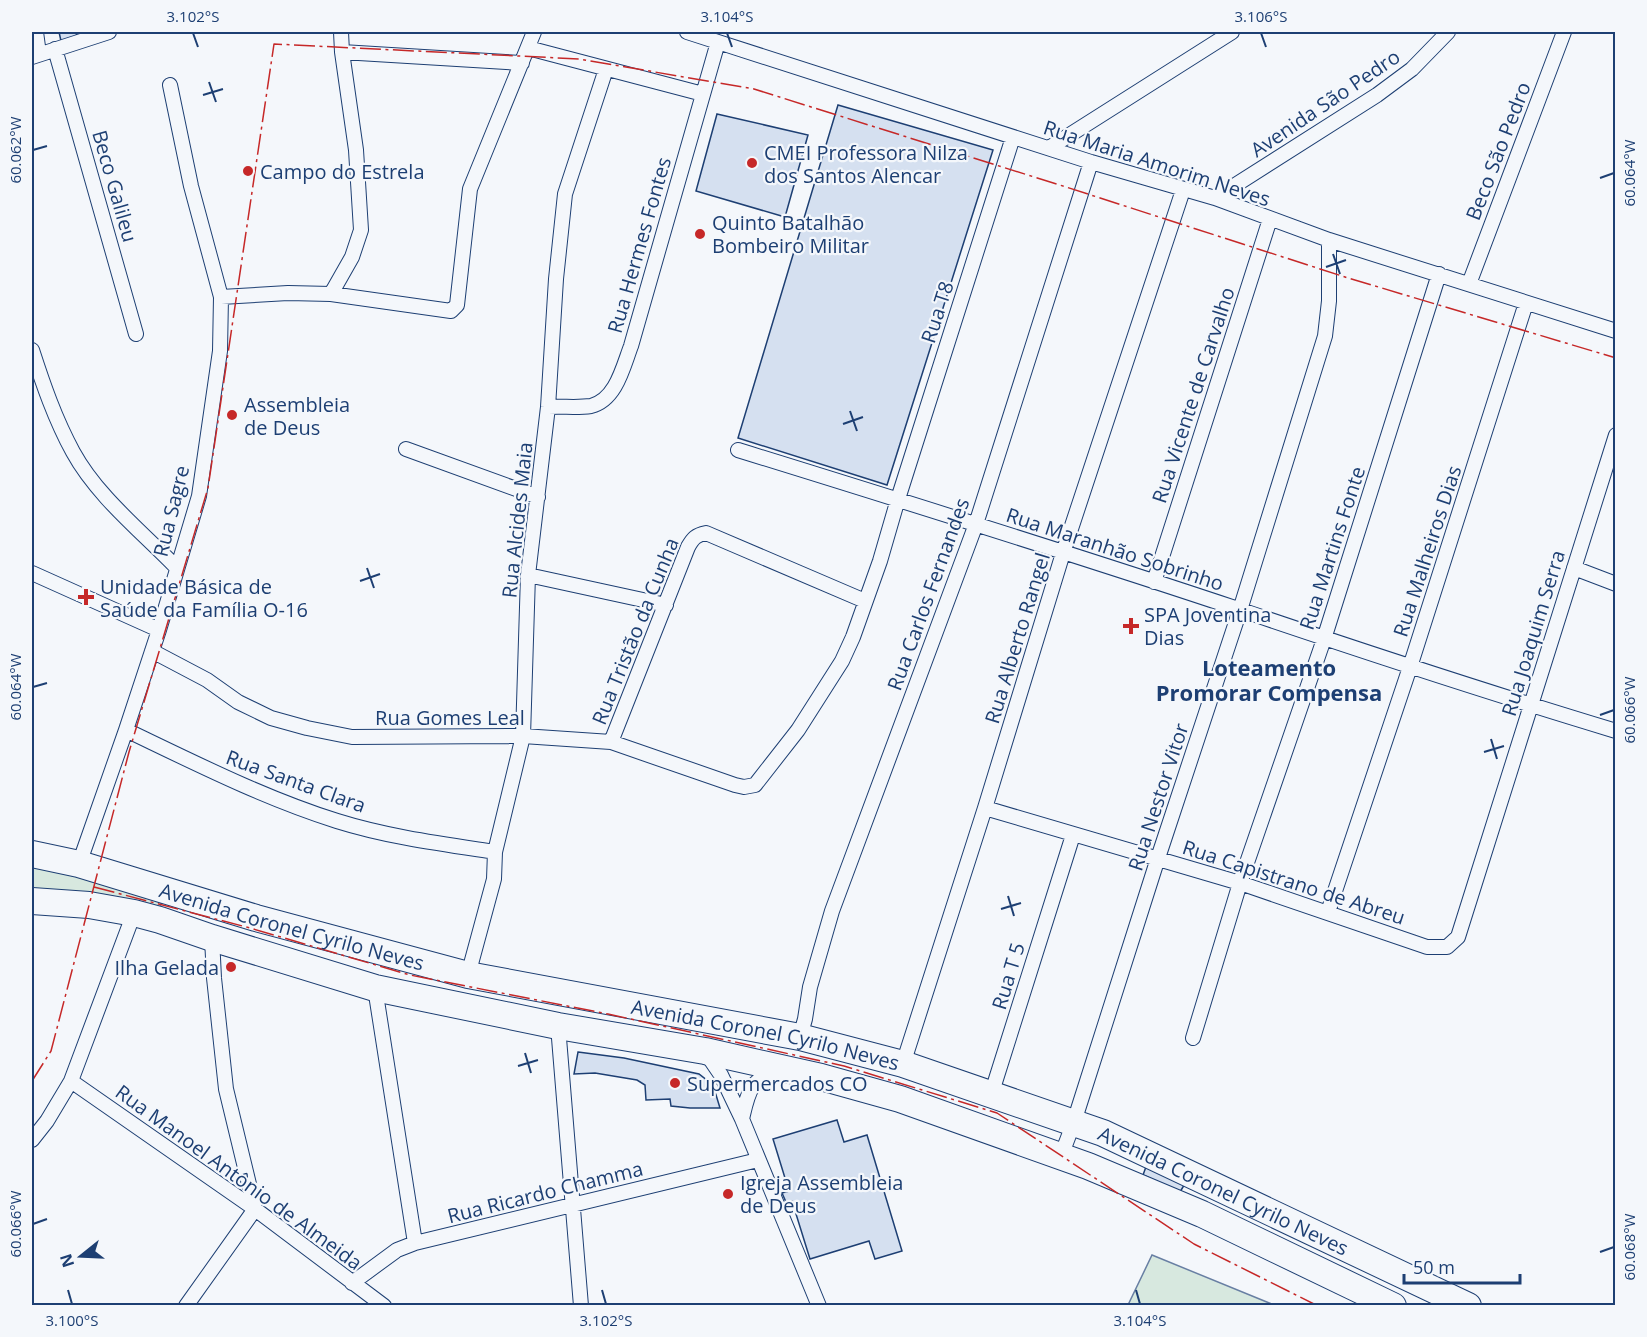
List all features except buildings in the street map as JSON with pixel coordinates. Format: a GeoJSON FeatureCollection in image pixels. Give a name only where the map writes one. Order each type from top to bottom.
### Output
{"type":"FeatureCollection","features":[{"type":"Feature","properties":{"kind":"highway","name":"Avenida Coronel Cyrilo Neves"},"geometry":{"type":"LineString","coordinates":[[32,854],[79,864],[256,918],[468,975],[800,1037],[903,1064],[1103,1133],[1468,1305]]}},
{"type":"Feature","properties":{"kind":"highway","name":"Avenida Coronel Cyrilo Neves"},"geometry":{"type":"LineString","coordinates":[[32,901],[89,905],[134,913],[375,988],[558,1026],[705,1050],[900,1099],[1061,1156],[1202,1214],[1393,1305]]}},
{"type":"Feature","properties":{"kind":"street"},"geometry":{"type":"LineString","coordinates":[[36,32],[35,56],[109,32]]}},
{"type":"Feature","properties":{"kind":"street"},"geometry":{"type":"LineString","coordinates":[[331,294],[352,257],[361,230],[356,150],[341,32]]}},
{"type":"Feature","properties":{"kind":"street"},"geometry":{"type":"LineString","coordinates":[[221,297],[288,293],[331,294],[451,311],[457,305],[470,189],[534,32]]}},
{"type":"Feature","properties":{"kind":"street","name":"Rua Maria Amorim Neves"},"geometry":{"type":"LineString","coordinates":[[687,32],[1091,162],[1215,198],[1329,240],[1616,332]]}},
{"type":"Feature","properties":{"kind":"street"},"geometry":{"type":"LineString","coordinates":[[1049,148],[1232,32]]}},
{"type":"Feature","properties":{"kind":"street","name":"Avenida São Pedro"},"geometry":{"type":"LineString","coordinates":[[1215,198],[1377,95],[1412,69],[1448,32]]}},
{"type":"Feature","properties":{"kind":"street","name":"Beco São Pedro"},"geometry":{"type":"LineString","coordinates":[[1469,284],[1564,32]]}},
{"type":"Feature","properties":{"kind":"street","name":"Rua Hermes Fontes"},"geometry":{"type":"LineString","coordinates":[[548,407],[590,406],[603,401],[615,386],[631,346],[718,42]]}},
{"type":"Feature","properties":{"kind":"street"},"geometry":{"type":"LineString","coordinates":[[528,48],[703,94]]}},
{"type":"Feature","properties":{"kind":"street","name":"Beco Galileu"},"geometry":{"type":"LineString","coordinates":[[56,49],[136,334]]}},
{"type":"Feature","properties":{"kind":"street"},"geometry":{"type":"LineString","coordinates":[[342,52],[522,63]]}},
{"type":"Feature","properties":{"kind":"street","name":"Rua Alcides Maia"},"geometry":{"type":"LineString","coordinates":[[468,975],[494,879],[495,852],[523,736],[528,575],[548,407],[556,279],[565,194],[606,69]]}},
{"type":"Feature","properties":{"kind":"street","name":"Rua Sagre"},"geometry":{"type":"LineString","coordinates":[[79,864],[159,630],[199,496],[220,351],[221,297],[191,186],[170,85]]}},
{"type":"Feature","properties":{"kind":"street","name":"Rua T8"},"geometry":{"type":"LineString","coordinates":[[760,781],[798,730],[836,671],[853,637],[880,561],[1013,137]]}},
{"type":"Feature","properties":{"kind":"street","name":"Rua Carlos Fernandes"},"geometry":{"type":"LineString","coordinates":[[800,1037],[810,987],[832,911],[976,524],[1091,162]]}},
{"type":"Feature","properties":{"kind":"street","name":"Rua Alberto Rangel"},"geometry":{"type":"LineString","coordinates":[[903,1064],[1063,553],[1183,190]]}},
{"type":"Feature","properties":{"kind":"street","name":"Rua Vicente de Carvalho"},"geometry":{"type":"LineString","coordinates":[[1154,582],[1270,219]]}},
{"type":"Feature","properties":{"kind":"street","name":"Rua Nestor Vitor"},"geometry":{"type":"LineString","coordinates":[[1061,1156],[1240,610],[1325,336],[1329,301],[1329,240]]}},
{"type":"Feature","properties":{"kind":"street","name":"Rua Martins Fonte"},"geometry":{"type":"LineString","coordinates":[[1193,1038],[1240,883],[1324,639],[1439,274]]}},
{"type":"Feature","properties":{"kind":"street","name":"Rua Malheiros Dias"},"geometry":{"type":"LineString","coordinates":[[1328,912],[1410,667],[1526,303]]}},
{"type":"Feature","properties":{"kind":"street"},"geometry":{"type":"LineString","coordinates":[[32,350],[53,412],[73,453],[101,491],[176,567]]}},
{"type":"Feature","properties":{"kind":"street","name":"Rua Joaquim Serra"},"geometry":{"type":"LineString","coordinates":[[1452,944],[1458,937],[1574,568],[1613,452],[1616,435]]}},
{"type":"Feature","properties":{"kind":"street"},"geometry":{"type":"LineString","coordinates":[[406,449],[538,497]]}},
{"type":"Feature","properties":{"kind":"street","name":"Rua Maranhão Sobrinho"},"geometry":{"type":"LineString","coordinates":[[738,450],[898,499],[1410,667],[1616,731]]}},
{"type":"Feature","properties":{"kind":"street","name":"Rua Tristão da Cunha"},"geometry":{"type":"LineString","coordinates":[[611,742],[688,547],[697,535],[706,533],[865,602]]}},
{"type":"Feature","properties":{"kind":"street"},"geometry":{"type":"LineString","coordinates":[[1574,568],[1616,584]]}},
{"type":"Feature","properties":{"kind":"street"},"geometry":{"type":"LineString","coordinates":[[32,573],[159,630]]}},
{"type":"Feature","properties":{"kind":"street"},"geometry":{"type":"LineString","coordinates":[[528,575],[666,605]]}},
{"type":"Feature","properties":{"kind":"street","name":"Rua Gomes Leal"},"geometry":{"type":"LineString","coordinates":[[152,651],[207,680],[238,702],[271,718],[308,728],[352,737],[523,736],[611,742],[680,764],[735,785],[750,786],[760,781]]}},
{"type":"Feature","properties":{"kind":"street","name":"Rua Santa Clara"},"geometry":{"type":"LineString","coordinates":[[126,730],[239,783],[338,821],[422,841],[495,852]]}},
{"type":"Feature","properties":{"kind":"street","name":"Rua Capistrano de Abreu"},"geometry":{"type":"LineString","coordinates":[[985,808],[1240,883],[1427,947],[1447,947],[1452,944]]}},
{"type":"Feature","properties":{"kind":"street","name":"Rua T 5"},"geometry":{"type":"LineString","coordinates":[[991,1095],[1072,835]]}},
{"type":"Feature","properties":{"kind":"street"},"geometry":{"type":"LineString","coordinates":[[32,1140],[47,1121],[71,1081],[134,913]]}},
{"type":"Feature","properties":{"kind":"street"},"geometry":{"type":"LineString","coordinates":[[186,1305],[255,1209],[226,1089],[212,938]]}},
{"type":"Feature","properties":{"kind":"street"},"geometry":{"type":"LineString","coordinates":[[375,988],[415,1243]]}},
{"type":"Feature","properties":{"kind":"street"},"geometry":{"type":"LineString","coordinates":[[558,1026],[581,1305]]}},
{"type":"Feature","properties":{"kind":"street"},"geometry":{"type":"LineString","coordinates":[[705,1050],[721,1075],[742,1119],[819,1305]]}},
{"type":"Feature","properties":{"kind":"street"},"geometry":{"type":"LineString","coordinates":[[742,1119],[748,1093],[755,1083],[772,1074],[790,1071]]}},
{"type":"Feature","properties":{"kind":"street","name":"Rua Manoel Antônio de Almeida"},"geometry":{"type":"LineString","coordinates":[[71,1081],[255,1209],[381,1304]]}},
{"type":"Feature","properties":{"kind":"street","name":"Rua Ricardo Chamma"},"geometry":{"type":"LineString","coordinates":[[352,1283],[397,1250],[415,1243],[758,1160]]}},
{"type":"Feature","properties":{"kind":"shaded area"},"geometry":{"type":"Polygon","coordinates":[[[32,865],[162,899],[159,912],[32,893],[32,865]]]}},
{"type":"Feature","properties":{"kind":"shaded area"},"geometry":{"type":"Polygon","coordinates":[[[1152,1255],[1274,1305],[1128,1305],[1152,1255]]]}},
{"type":"Feature","properties":{"kind":"power"},"geometry":{"type":"LineString","coordinates":[[32,1081],[51,1051],[129,752],[208,488],[274,44],[579,59],[754,89],[1345,277],[1616,358]]}},
{"type":"Feature","properties":{"kind":"power"},"geometry":{"type":"LineString","coordinates":[[94,887],[250,928],[410,975],[608,1014],[844,1066],[997,1113],[1194,1244],[1318,1306]]}},
{"type":"Feature","properties":{"kind":"place","name":"CMEI Professora Nilza dos Santos Alencar"},"geometry":{"type":"Point","coordinates":[752,163]}},
{"type":"Feature","properties":{"kind":"place","name":"Campo do Estrela"},"geometry":{"type":"Point","coordinates":[248,171]}},
{"type":"Feature","properties":{"kind":"place","name":"Quinto Batalhão Bombeiro Militar"},"geometry":{"type":"Point","coordinates":[700,234]}},
{"type":"Feature","properties":{"kind":"place","name":"Assembleia de Deus"},"geometry":{"type":"Point","coordinates":[232,415]}},
{"type":"Feature","properties":{"kind":"place","name":"Unidade Básica de Saúde da Família O-16"},"geometry":{"type":"Point","coordinates":[86,597]}},
{"type":"Feature","properties":{"kind":"place","name":"SPA Joventina Dias"},"geometry":{"type":"Point","coordinates":[1131,626]}},
{"type":"Feature","properties":{"kind":"place","name":"Ilha Gelada"},"geometry":{"type":"Point","coordinates":[231,967]}},
{"type":"Feature","properties":{"kind":"place","name":"Supermercados CO"},"geometry":{"type":"Point","coordinates":[675,1083]}},
{"type":"Feature","properties":{"kind":"place","name":"Igreja Assembleia de Deus"},"geometry":{"type":"Point","coordinates":[728,1194]}},
{"type":"Feature","properties":{"kind":"district","name":"Loteamento Promorar Compensa"},"geometry":{"type":"Point","coordinates":[1269,680]}}]}
